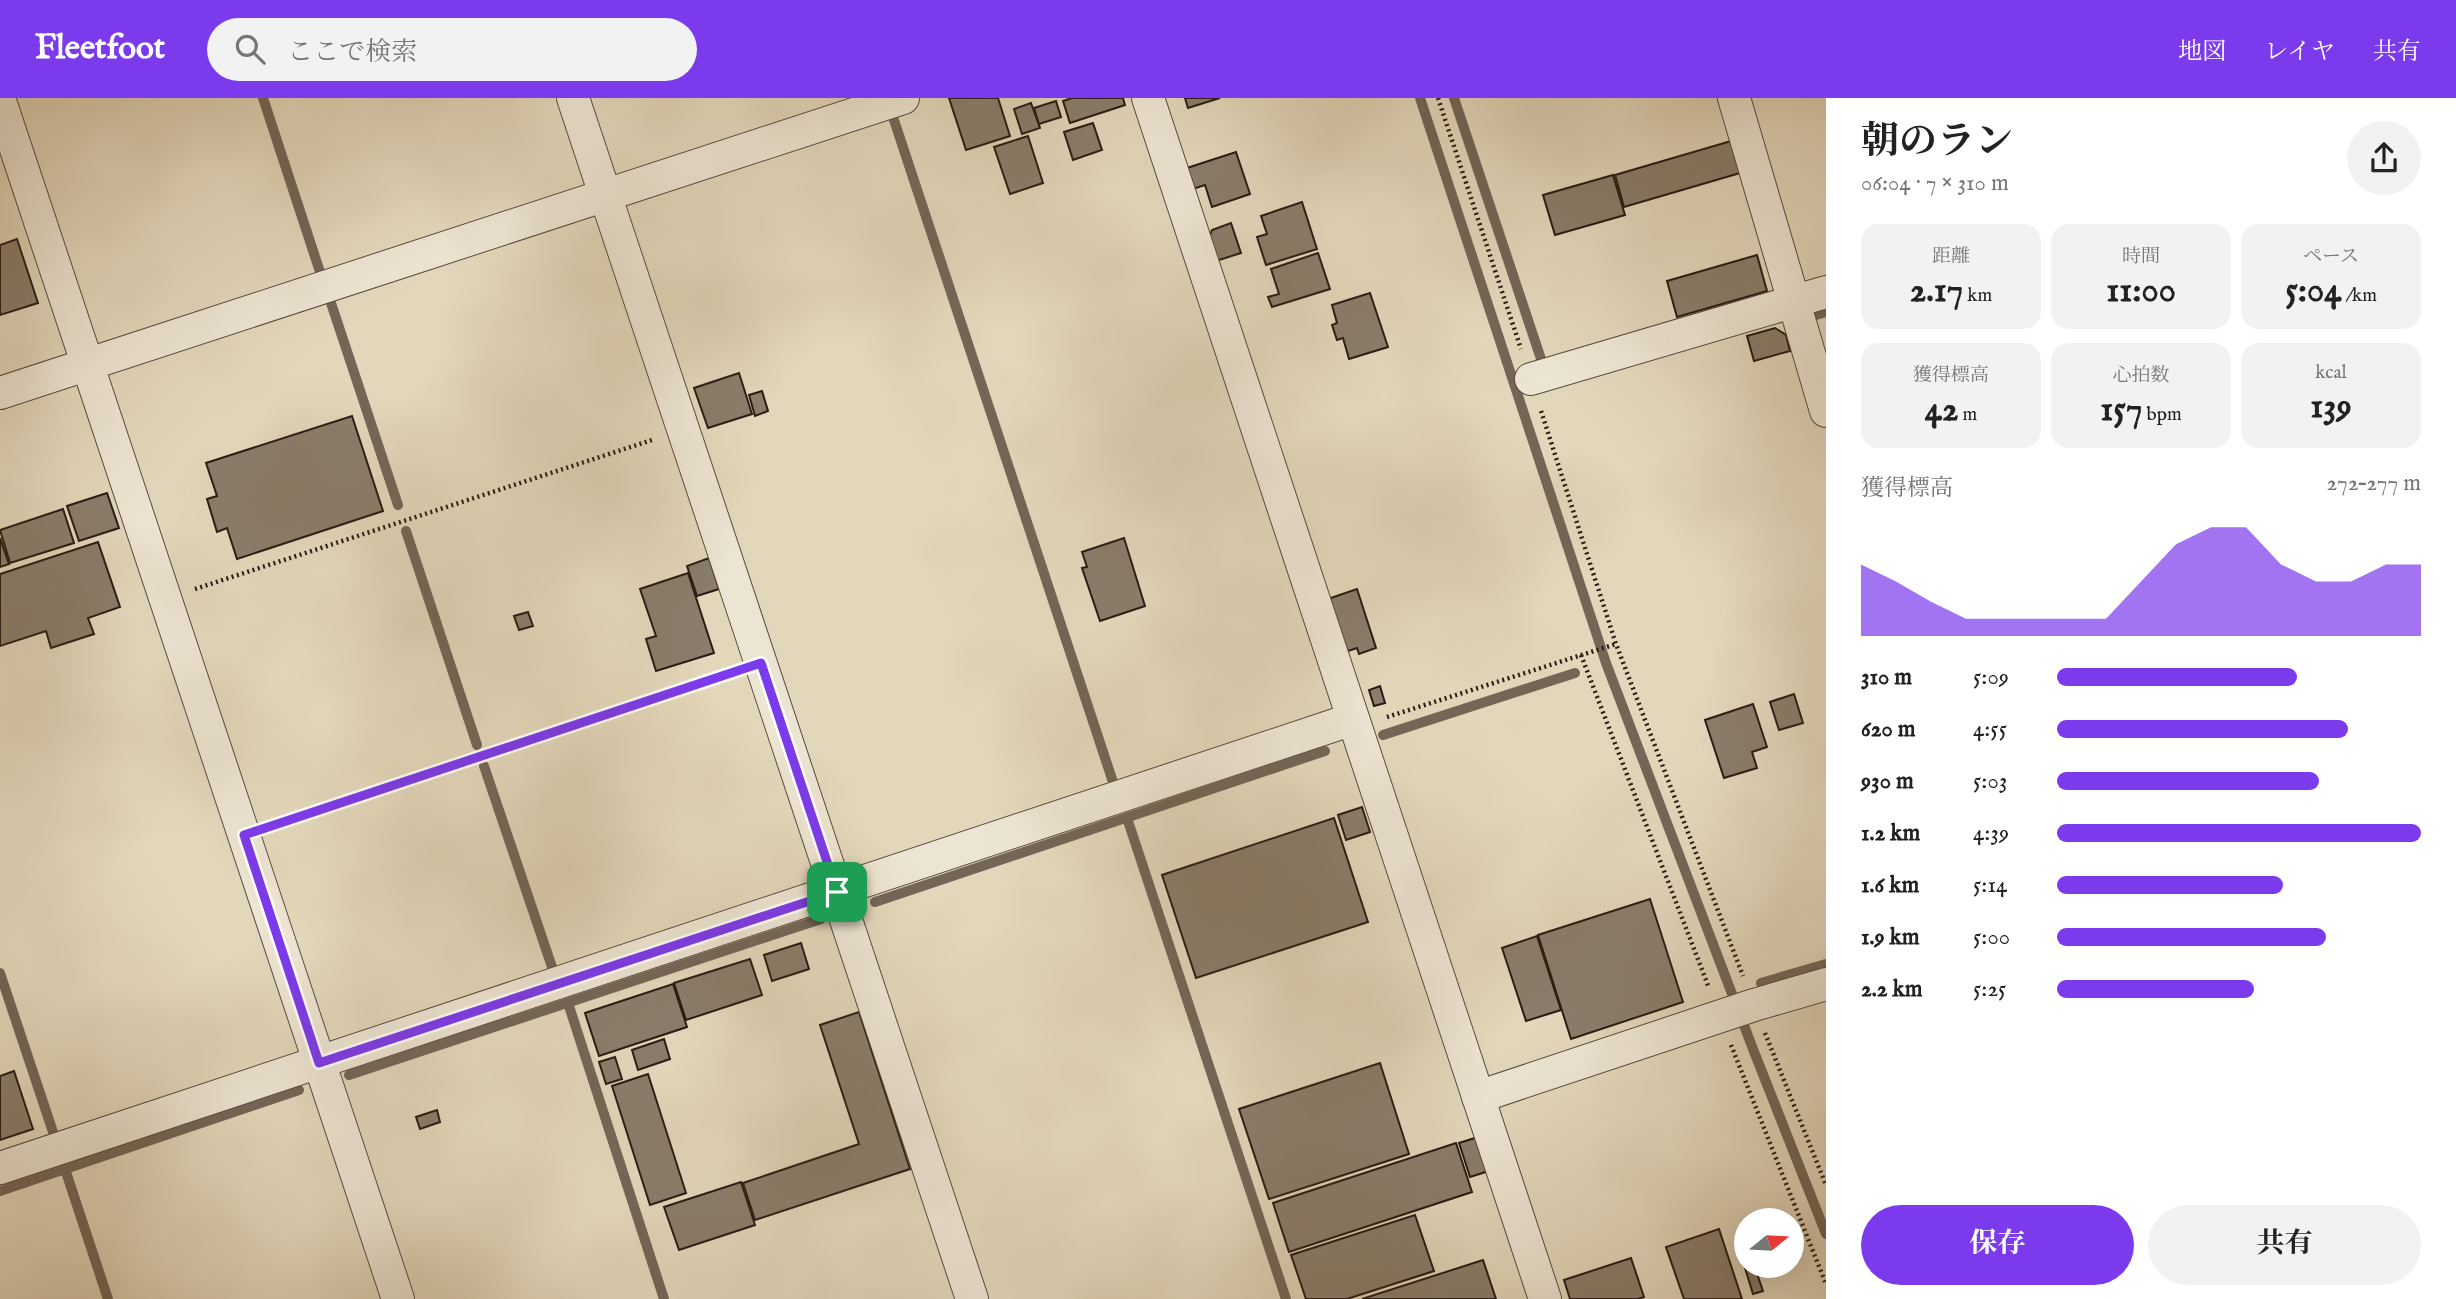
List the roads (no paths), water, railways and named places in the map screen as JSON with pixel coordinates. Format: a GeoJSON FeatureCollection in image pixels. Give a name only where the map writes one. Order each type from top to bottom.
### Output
{"type":"FeatureCollection","features":[{"type":"Feature","properties":{"kind":"street"},"geometry":{"type":"LineString","coordinates":[[573,98],[972,1299]]}},
{"type":"Feature","properties":{"kind":"street"},"geometry":{"type":"LineString","coordinates":[[0,393],[903,98]]}},
{"type":"Feature","properties":{"kind":"street"},"geometry":{"type":"LineString","coordinates":[[1148,98],[1545,1299]]}},
{"type":"Feature","properties":{"kind":"street"},"geometry":{"type":"LineString","coordinates":[[1734,98],[1826,411]]}},
{"type":"Feature","properties":{"kind":"street"},"geometry":{"type":"LineString","coordinates":[[0,101],[398,1299]]}},
{"type":"Feature","properties":{"kind":"street"},"geometry":{"type":"LineString","coordinates":[[1531,379],[1826,292]]}},
{"type":"Feature","properties":{"kind":"street"},"geometry":{"type":"LineString","coordinates":[[0,1168],[1354,723]]}},
{"type":"Feature","properties":{"kind":"street"},"geometry":{"type":"LineString","coordinates":[[1478,1097],[1826,984]]}},
{"type":"Feature","properties":{"kind":"waterway"},"geometry":{"type":"LineString","coordinates":[[263,98],[321,275]]}},
{"type":"Feature","properties":{"kind":"waterway"},"geometry":{"type":"LineString","coordinates":[[1420,98],[1606,663],[1826,1234]]}},
{"type":"Feature","properties":{"kind":"waterway"},"geometry":{"type":"LineString","coordinates":[[1454,98],[1541,359]]}},
{"type":"Feature","properties":{"kind":"waterway"},"geometry":{"type":"LineString","coordinates":[[893,117],[1113,782]]}},
{"type":"Feature","properties":{"kind":"waterway"},"geometry":{"type":"LineString","coordinates":[[329,297],[398,505]]}},
{"type":"Feature","properties":{"kind":"waterway"},"geometry":{"type":"LineString","coordinates":[[1812,316],[1826,312]]}},
{"type":"Feature","properties":{"kind":"waterway"},"geometry":{"type":"LineString","coordinates":[[406,531],[477,745]]}},
{"type":"Feature","properties":{"kind":"waterway"},"geometry":{"type":"LineString","coordinates":[[1383,735],[1575,673]]}},
{"type":"Feature","properties":{"kind":"waterway"},"geometry":{"type":"LineString","coordinates":[[875,902],[1325,751]]}},
{"type":"Feature","properties":{"kind":"waterway"},"geometry":{"type":"LineString","coordinates":[[484,766],[552,967]]}},
{"type":"Feature","properties":{"kind":"waterway"},"geometry":{"type":"LineString","coordinates":[[1127,818],[1286,1299]]}},
{"type":"Feature","properties":{"kind":"waterway"},"geometry":{"type":"LineString","coordinates":[[349,1075],[821,919]]}},
{"type":"Feature","properties":{"kind":"waterway"},"geometry":{"type":"LineString","coordinates":[[1761,983],[1826,964]]}},
{"type":"Feature","properties":{"kind":"waterway"},"geometry":{"type":"LineString","coordinates":[[0,973],[53,1132]]}},
{"type":"Feature","properties":{"kind":"waterway"},"geometry":{"type":"LineString","coordinates":[[568,1003],[664,1299]]}},
{"type":"Feature","properties":{"kind":"waterway"},"geometry":{"type":"LineString","coordinates":[[0,1191],[299,1090]]}},
{"type":"Feature","properties":{"kind":"waterway"},"geometry":{"type":"LineString","coordinates":[[65,1169],[108,1299]]}}]}
